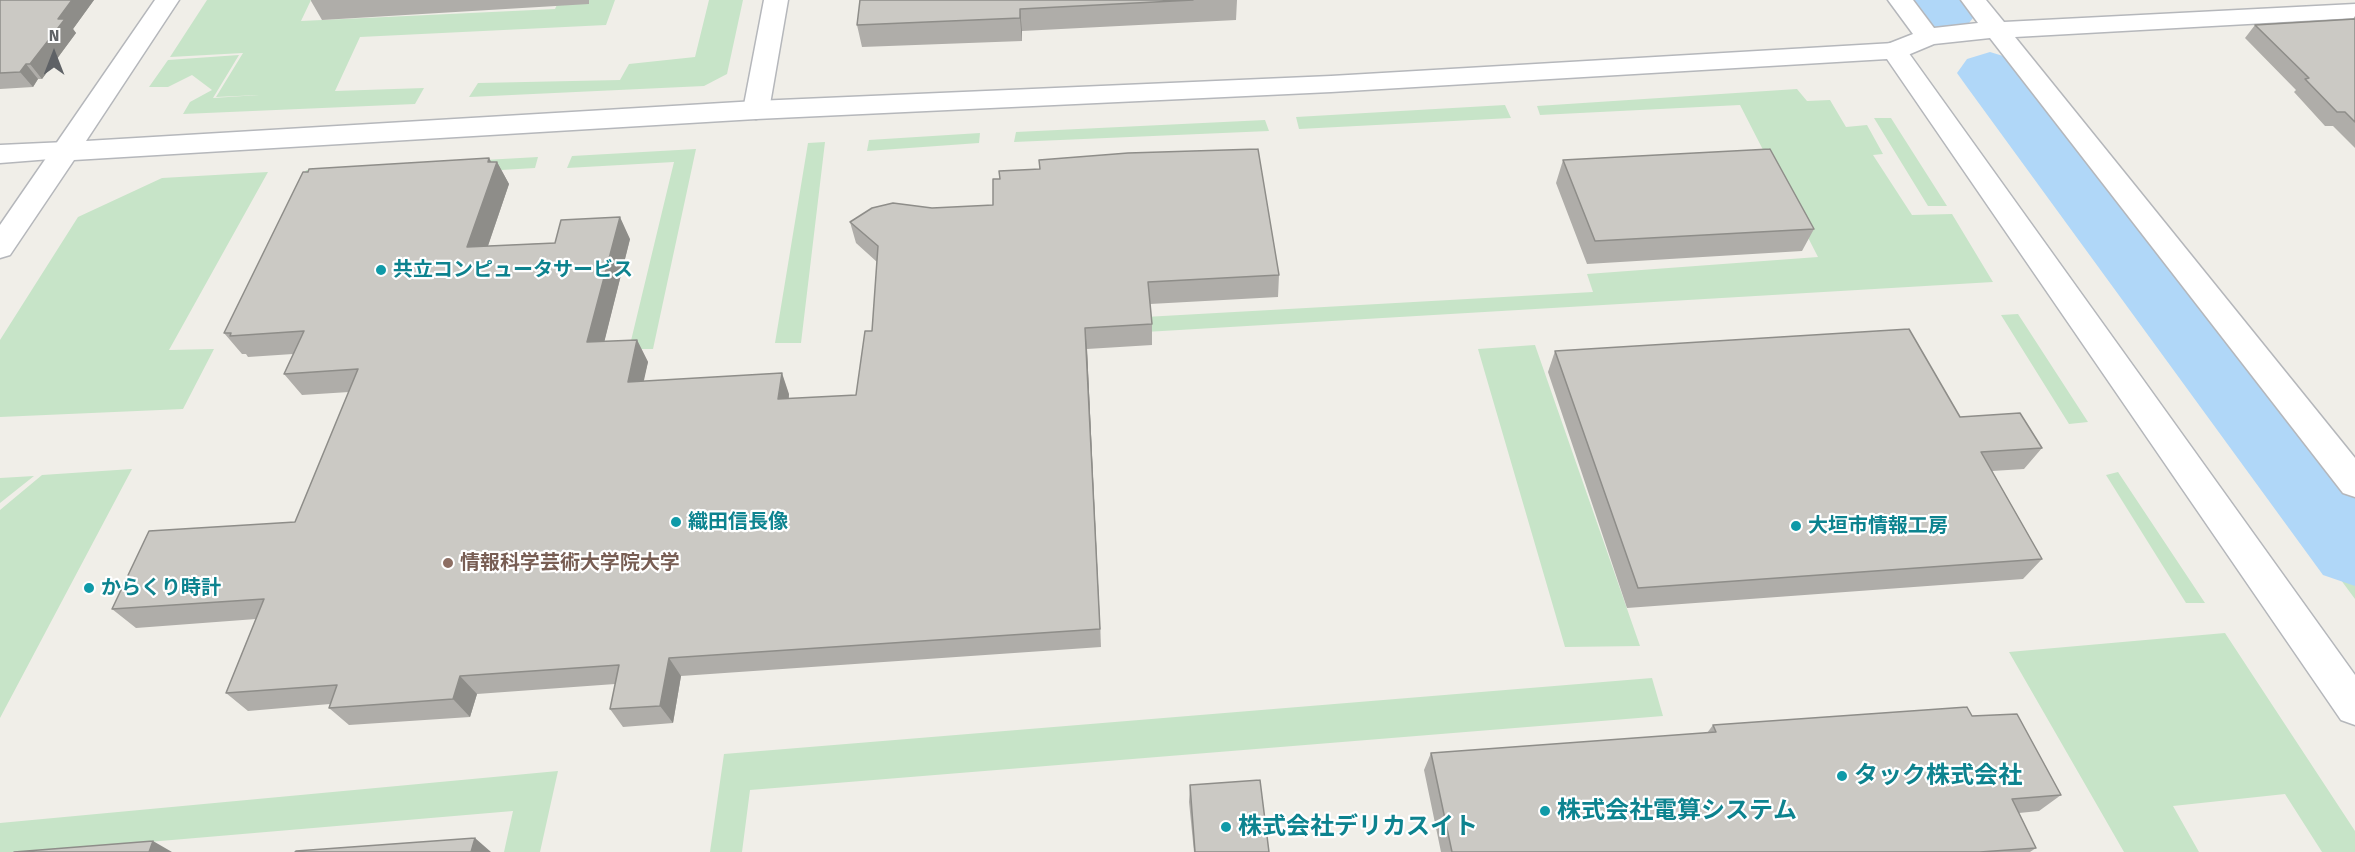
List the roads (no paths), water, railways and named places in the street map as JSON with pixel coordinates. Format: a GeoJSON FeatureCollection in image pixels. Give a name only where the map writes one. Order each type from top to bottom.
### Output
{"type":"FeatureCollection","features":[{"type":"Feature","properties":{"kind":"street"},"geometry":{"type":"LineString","coordinates":[[0,248],[167,0]]}},
{"type":"Feature","properties":{"kind":"street"},"geometry":{"type":"LineString","coordinates":[[756,110],[776,0]]}},
{"type":"Feature","properties":{"kind":"street"},"geometry":{"type":"LineString","coordinates":[[1900,0],[1928,37]]}},
{"type":"Feature","properties":{"kind":"street"},"geometry":{"type":"LineString","coordinates":[[1973,0],[2355,483]]}},
{"type":"Feature","properties":{"kind":"street"},"geometry":{"type":"LineString","coordinates":[[0,154],[756,110],[1331,84],[1894,51],[1928,37],[1995,28],[2355,11]]}},
{"type":"Feature","properties":{"kind":"street"},"geometry":{"type":"LineString","coordinates":[[1894,51],[2355,707]]}},
{"type":"Feature","properties":{"kind":"waterway"},"geometry":{"type":"LineString","coordinates":[[1933,0],[1944,14]]}},
{"type":"Feature","properties":{"kind":"waterway"},"geometry":{"type":"LineString","coordinates":[[1990,73],[2355,548]]}},
{"type":"Feature","properties":{"kind":"place","name":"共立コンピュータサービス"},"geometry":{"type":"Point","coordinates":[381,270]}},
{"type":"Feature","properties":{"kind":"place","name":"織田信長像"},"geometry":{"type":"Point","coordinates":[676,522]}},
{"type":"Feature","properties":{"kind":"place","name":"大垣市情報工房"},"geometry":{"type":"Point","coordinates":[1796,526]}},
{"type":"Feature","properties":{"kind":"place","name":"情報科学芸術大学院大学"},"geometry":{"type":"Point","coordinates":[448,563]}},
{"type":"Feature","properties":{"kind":"place","name":"からくり時計"},"geometry":{"type":"Point","coordinates":[89,588]}},
{"type":"Feature","properties":{"kind":"place","name":"タック株式会社"},"geometry":{"type":"Point","coordinates":[1842,776]}},
{"type":"Feature","properties":{"kind":"place","name":"株式会社電算システム"},"geometry":{"type":"Point","coordinates":[1545,811]}},
{"type":"Feature","properties":{"kind":"place","name":"株式会社デリカスイト"},"geometry":{"type":"Point","coordinates":[1226,827]}}]}
